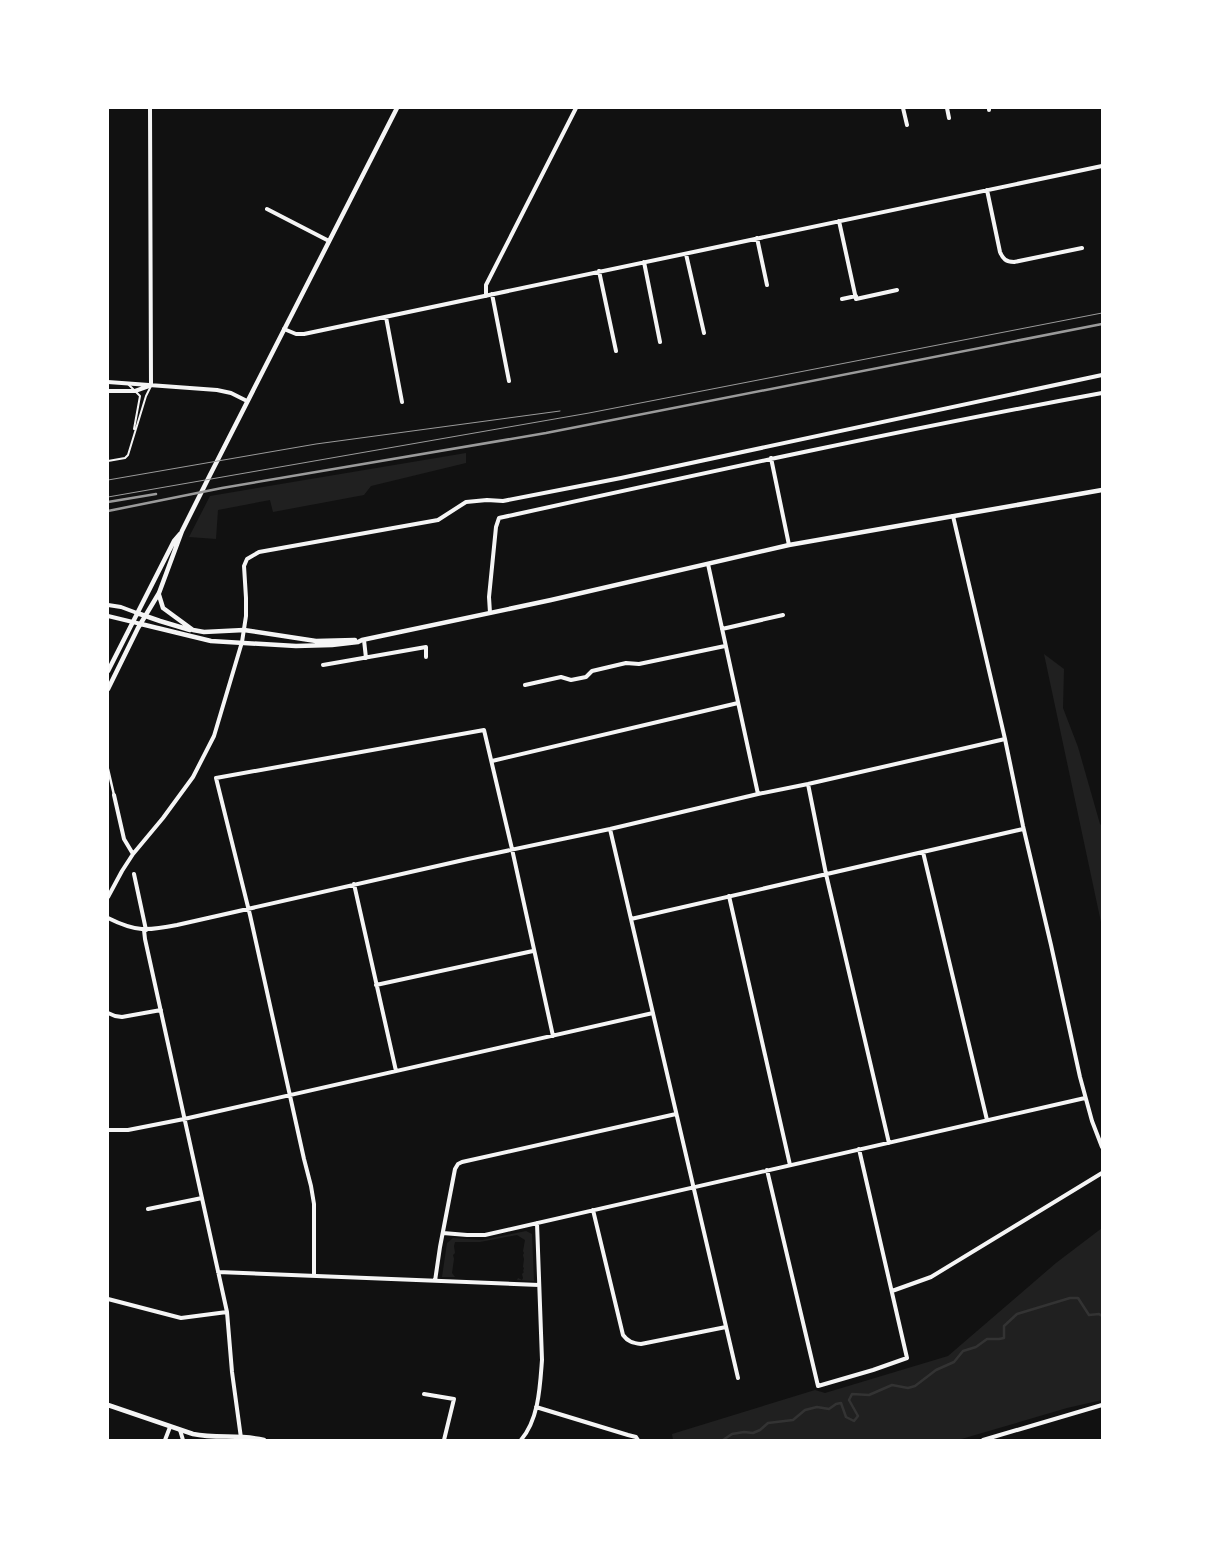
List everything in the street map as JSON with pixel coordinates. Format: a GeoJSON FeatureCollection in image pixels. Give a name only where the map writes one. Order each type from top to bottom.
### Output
{"type":"FeatureCollection","features":[{"type":"Feature","properties":{"kind":"street"},"geometry":{"type":"LineString","coordinates":[[150,108],[151,385]]}},
{"type":"Feature","properties":{"kind":"street"},"geometry":{"type":"LineString","coordinates":[[108,690],[141,624],[159,594],[182,531],[398,108]]}},
{"type":"Feature","properties":{"kind":"street"},"geometry":{"type":"LineString","coordinates":[[486,296],[486,285],[576,108]]}},
{"type":"Feature","properties":{"kind":"street"},"geometry":{"type":"LineString","coordinates":[[903,108],[907,125]]}},
{"type":"Feature","properties":{"kind":"street"},"geometry":{"type":"LineString","coordinates":[[947,108],[949,118]]}},
{"type":"Feature","properties":{"kind":"street"},"geometry":{"type":"LineString","coordinates":[[284,329],[293,334],[301,334],[1102,166]]}},
{"type":"Feature","properties":{"kind":"street"},"geometry":{"type":"LineString","coordinates":[[987,190],[1000,252],[1007,261],[1014,262],[1082,248]]}},
{"type":"Feature","properties":{"kind":"street"},"geometry":{"type":"LineString","coordinates":[[267,209],[329,241]]}},
{"type":"Feature","properties":{"kind":"street"},"geometry":{"type":"LineString","coordinates":[[839,221],[856,299],[897,290]]}},
{"type":"Feature","properties":{"kind":"street"},"geometry":{"type":"LineString","coordinates":[[757,238],[767,285]]}},
{"type":"Feature","properties":{"kind":"street"},"geometry":{"type":"LineString","coordinates":[[686,254],[704,333]]}},
{"type":"Feature","properties":{"kind":"street"},"geometry":{"type":"LineString","coordinates":[[644,262],[660,342]]}},
{"type":"Feature","properties":{"kind":"street"},"geometry":{"type":"LineString","coordinates":[[599,271],[616,351]]}},
{"type":"Feature","properties":{"kind":"street"},"geometry":{"type":"LineString","coordinates":[[492,294],[509,381]]}},
{"type":"Feature","properties":{"kind":"street"},"geometry":{"type":"LineString","coordinates":[[842,299],[856,296]]}},
{"type":"Feature","properties":{"kind":"street"},"geometry":{"type":"LineString","coordinates":[[386,317],[402,402]]}},
{"type":"Feature","properties":{"kind":"street"},"geometry":{"type":"LineString","coordinates":[[108,897],[133,854],[193,777],[214,736],[242,642],[246,598],[244,566],[247,559],[253,555],[259,552],[438,520],[466,502],[502,501],[621,478],[1102,376]]}},
{"type":"Feature","properties":{"kind":"street"},"geometry":{"type":"LineString","coordinates":[[108,382],[217,390],[231,393],[247,401]]}},
{"type":"Feature","properties":{"kind":"street"},"geometry":{"type":"LineString","coordinates":[[108,391],[135,391],[151,385]]}},
{"type":"Feature","properties":{"kind":"street"},"geometry":{"type":"LineString","coordinates":[[490,613],[489,597],[496,527],[499,518],[771,458],[1102,393]]}},
{"type":"Feature","properties":{"kind":"street"},"geometry":{"type":"LineString","coordinates":[[771,458],[789,546]]}},
{"type":"Feature","properties":{"kind":"street"},"geometry":{"type":"LineString","coordinates":[[108,616],[211,641],[296,646],[358,642],[789,546],[1102,490]]}},
{"type":"Feature","properties":{"kind":"street"},"geometry":{"type":"LineString","coordinates":[[953,516],[1085,1098],[1102,1146]]}},
{"type":"Feature","properties":{"kind":"street"},"geometry":{"type":"LineString","coordinates":[[108,671],[174,542],[182,531]]}},
{"type":"Feature","properties":{"kind":"street"},"geometry":{"type":"LineString","coordinates":[[708,564],[758,794]]}},
{"type":"Feature","properties":{"kind":"street"},"geometry":{"type":"LineString","coordinates":[[159,594],[163,608],[193,630]]}},
{"type":"Feature","properties":{"kind":"street"},"geometry":{"type":"LineString","coordinates":[[108,605],[121,607],[204,632],[244,630],[316,640],[363,640]]}},
{"type":"Feature","properties":{"kind":"street"},"geometry":{"type":"LineString","coordinates":[[722,629],[783,615]]}},
{"type":"Feature","properties":{"kind":"street"},"geometry":{"type":"LineString","coordinates":[[363,640],[366,658]]}},
{"type":"Feature","properties":{"kind":"street"},"geometry":{"type":"LineString","coordinates":[[525,684],[562,677],[572,680],[586,677],[592,671],[626,663],[639,664],[725,646]]}},
{"type":"Feature","properties":{"kind":"street"},"geometry":{"type":"LineString","coordinates":[[323,665],[426,647],[426,657]]}},
{"type":"Feature","properties":{"kind":"street"},"geometry":{"type":"LineString","coordinates":[[492,762],[738,703]]}},
{"type":"Feature","properties":{"kind":"street"},"geometry":{"type":"LineString","coordinates":[[314,1276],[314,1204],[248,910],[216,778],[482,730],[485,732],[552,1036]]}},
{"type":"Feature","properties":{"kind":"street"},"geometry":{"type":"LineString","coordinates":[[108,918],[124,926],[146,930],[177,925],[1004,739]]}},
{"type":"Feature","properties":{"kind":"street"},"geometry":{"type":"LineString","coordinates":[[108,769],[124,839],[133,854]]}},
{"type":"Feature","properties":{"kind":"street"},"geometry":{"type":"LineString","coordinates":[[808,784],[826,874],[889,1142]]}},
{"type":"Feature","properties":{"kind":"street"},"geometry":{"type":"LineString","coordinates":[[610,829],[738,1378]]}},
{"type":"Feature","properties":{"kind":"street"},"geometry":{"type":"LineString","coordinates":[[631,919],[1023,829]]}},
{"type":"Feature","properties":{"kind":"street"},"geometry":{"type":"LineString","coordinates":[[923,852],[987,1120]]}},
{"type":"Feature","properties":{"kind":"street"},"geometry":{"type":"LineString","coordinates":[[134,874],[146,930],[145,939],[227,1312],[232,1372],[241,1438]]}},
{"type":"Feature","properties":{"kind":"street"},"geometry":{"type":"LineString","coordinates":[[354,884],[396,1071]]}},
{"type":"Feature","properties":{"kind":"street"},"geometry":{"type":"LineString","coordinates":[[729,896],[790,1165]]}},
{"type":"Feature","properties":{"kind":"street"},"geometry":{"type":"LineString","coordinates":[[376,985],[533,951]]}},
{"type":"Feature","properties":{"kind":"street"},"geometry":{"type":"LineString","coordinates":[[108,1013],[122,1017],[161,1010]]}},
{"type":"Feature","properties":{"kind":"street"},"geometry":{"type":"LineString","coordinates":[[108,1130],[128,1130],[184,1119],[653,1013]]}},
{"type":"Feature","properties":{"kind":"street"},"geometry":{"type":"LineString","coordinates":[[442,1233],[485,1235],[1085,1098]]}},
{"type":"Feature","properties":{"kind":"street"},"geometry":{"type":"LineString","coordinates":[[435,1281],[442,1233],[455,1169],[458,1164],[676,1114]]}},
{"type":"Feature","properties":{"kind":"street"},"geometry":{"type":"LineString","coordinates":[[767,1170],[818,1386],[907,1358],[859,1149]]}},
{"type":"Feature","properties":{"kind":"street"},"geometry":{"type":"LineString","coordinates":[[892,1291],[931,1277],[1102,1172]]}},
{"type":"Feature","properties":{"kind":"street"},"geometry":{"type":"LineString","coordinates":[[148,1209],[202,1198]]}},
{"type":"Feature","properties":{"kind":"street"},"geometry":{"type":"LineString","coordinates":[[593,1210],[623,1335],[626,1340],[641,1344],[726,1327]]}},
{"type":"Feature","properties":{"kind":"street"},"geometry":{"type":"LineString","coordinates":[[521,1440],[532,1423],[541,1380],[542,1360],[537,1223]]}},
{"type":"Feature","properties":{"kind":"street"},"geometry":{"type":"LineString","coordinates":[[218,1272],[539,1285]]}},
{"type":"Feature","properties":{"kind":"street"},"geometry":{"type":"LineString","coordinates":[[108,1299],[181,1318],[227,1312]]}},
{"type":"Feature","properties":{"kind":"street"},"geometry":{"type":"LineString","coordinates":[[424,1394],[454,1399],[444,1440]]}},
{"type":"Feature","properties":{"kind":"street"},"geometry":{"type":"LineString","coordinates":[[108,1405],[170,1427],[206,1437],[264,1440]]}},
{"type":"Feature","properties":{"kind":"street"},"geometry":{"type":"LineString","coordinates":[[983,1440],[1000,1438],[1102,1406]]}},
{"type":"Feature","properties":{"kind":"street"},"geometry":{"type":"LineString","coordinates":[[536,1407],[628,1434],[636,1437],[638,1440]]}},
{"type":"Feature","properties":{"kind":"street"},"geometry":{"type":"LineString","coordinates":[[165,1440],[170,1427]]}},
{"type":"Feature","properties":{"kind":"street"},"geometry":{"type":"LineString","coordinates":[[180,1430],[183,1440]]}},
{"type":"Feature","properties":{"kind":"lane"},"geometry":{"type":"LineString","coordinates":[[127,382],[140,396],[133,439]]}},
{"type":"Feature","properties":{"kind":"lane"},"geometry":{"type":"LineString","coordinates":[[108,461],[125,458],[128,454],[151,385]]}},
{"type":"Feature","properties":{"kind":"shaded area"},"geometry":{"type":"Polygon","coordinates":[[[466,453],[466,463],[371,486],[364,495],[273,512],[270,500],[218,510],[216,539],[189,537],[210,496],[466,453]]]}},
{"type":"Feature","properties":{"kind":"shaded area"},"geometry":{"type":"Polygon","coordinates":[[[1044,654],[1064,669],[1063,708],[1078,747],[1102,826],[1102,927],[1044,654]]]}},
{"type":"Feature","properties":{"kind":"shaded area"},"geometry":{"type":"Polygon","coordinates":[[[1102,1228],[1102,1400],[1067,1408],[958,1440],[673,1440],[672,1434],[815,1390],[825,1393],[948,1356],[1056,1263],[1102,1228]]]}},
{"type":"Feature","properties":{"kind":"shaded area"},"geometry":{"type":"Polygon","coordinates":[[[526,1231],[532,1234],[534,1281],[517,1280],[518,1278],[522,1280],[523,1278],[525,1240],[517,1235],[480,1242],[455,1242],[452,1273],[455,1277],[442,1277],[447,1243],[453,1238],[482,1240],[526,1231]]]}},
{"type":"Feature","properties":{"kind":"waterway"},"geometry":{"type":"LineString","coordinates":[[723,1440],[732,1434],[753,1433],[768,1423],[793,1420],[805,1410],[817,1407],[829,1409],[841,1403],[846,1417],[854,1421],[858,1416],[849,1400],[852,1394],[869,1395],[892,1385],[908,1388],[915,1386],[936,1370],[954,1362],[963,1351],[976,1347],[987,1339],[1004,1338],[1004,1326],[1017,1314],[1070,1298],[1078,1298],[1089,1315],[1099,1314],[1102,1316]]}},
{"type":"Feature","properties":{"kind":"tram line"},"geometry":{"type":"LineString","coordinates":[[108,497],[589,413],[1102,313]]}},
{"type":"Feature","properties":{"kind":"tram line"},"geometry":{"type":"LineString","coordinates":[[108,480],[316,444],[560,411]]}},
{"type":"Feature","properties":{"kind":"railway"},"geometry":{"type":"LineString","coordinates":[[108,511],[222,488],[546,433],[1102,324]]}},
{"type":"Feature","properties":{"kind":"railway"},"geometry":{"type":"LineString","coordinates":[[108,502],[156,494]]}}]}
